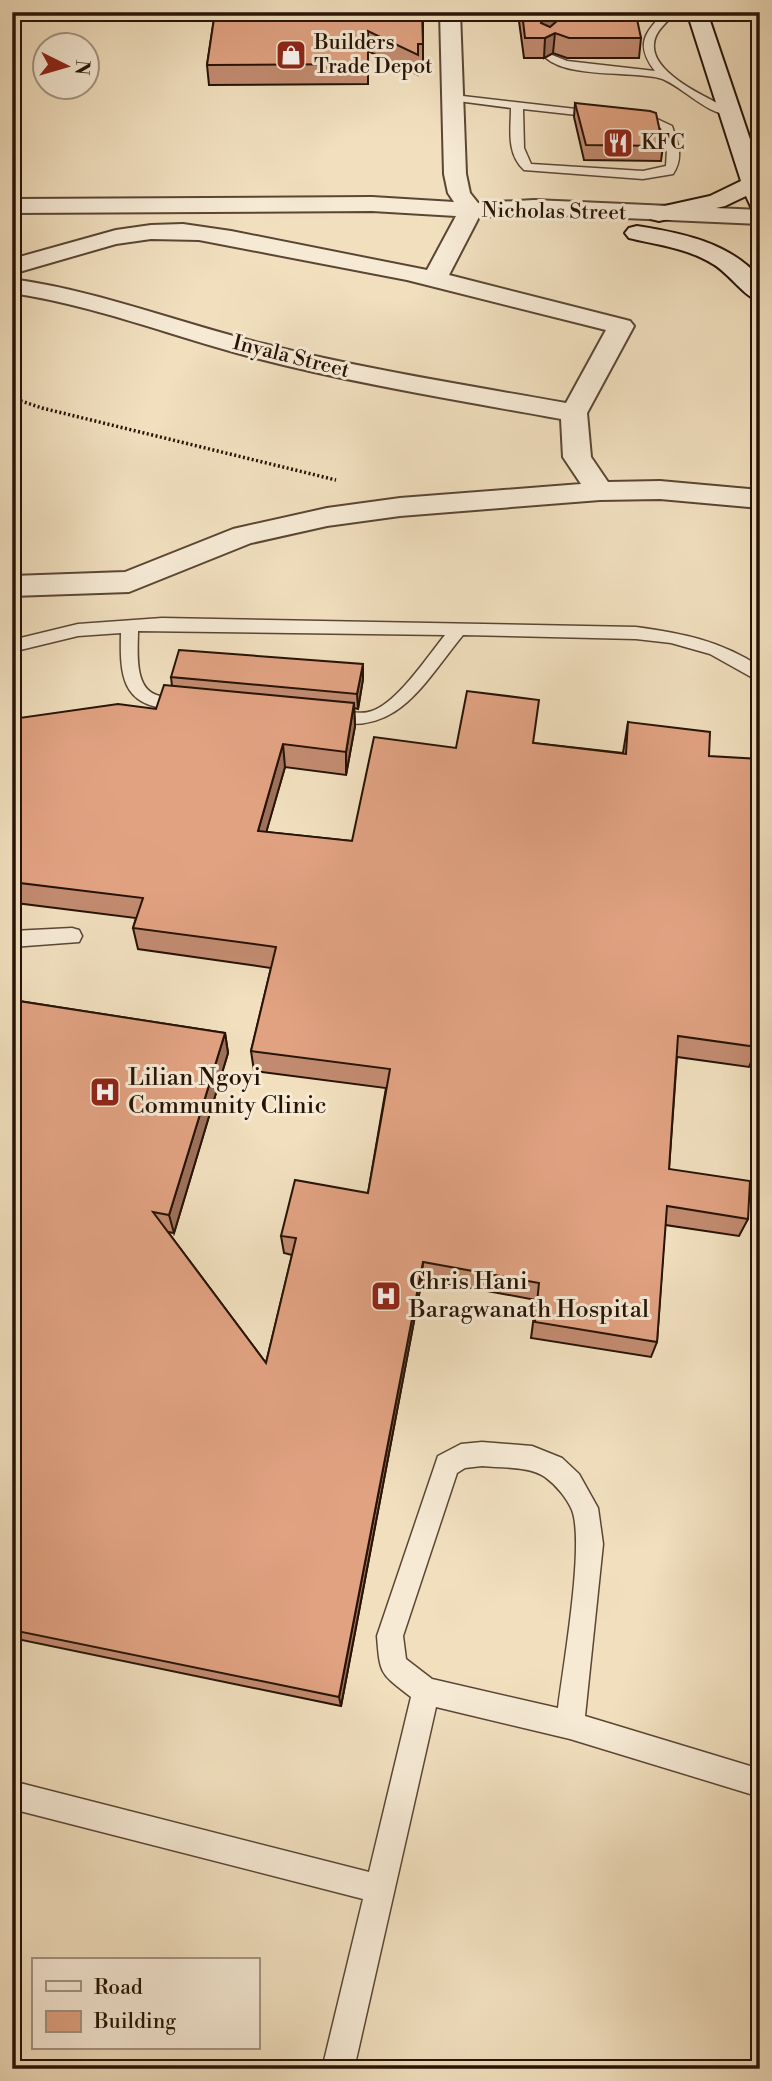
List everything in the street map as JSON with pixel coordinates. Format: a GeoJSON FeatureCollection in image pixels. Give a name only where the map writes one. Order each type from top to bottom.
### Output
{"type":"FeatureCollection","features":[{"type":"Feature","properties":{"kind":"street"},"geometry":{"type":"LineString","coordinates":[[450,12],[455,174],[459,193],[471,210]]}},
{"type":"Feature","properties":{"kind":"street"},"geometry":{"type":"LineString","coordinates":[[659,214],[727,197],[756,194],[727,112],[697,12]]}},
{"type":"Feature","properties":{"kind":"street"},"geometry":{"type":"LineString","coordinates":[[12,206],[372,204],[471,210]]}},
{"type":"Feature","properties":{"kind":"street","name":"Nicholas Street"},"geometry":{"type":"LineString","coordinates":[[471,210],[534,207],[760,217]]}},
{"type":"Feature","properties":{"kind":"street"},"geometry":{"type":"LineString","coordinates":[[435,278],[471,210]]}},
{"type":"Feature","properties":{"kind":"street","name":"Nicholas Street"},"geometry":{"type":"LineString","coordinates":[[471,210],[513,224],[637,233],[760,237]]}},
{"type":"Feature","properties":{"kind":"street"},"geometry":{"type":"LineString","coordinates":[[12,267],[102,239],[152,232],[182,232],[317,253],[435,278],[621,326],[574,413],[577,457],[600,491]]}},
{"type":"Feature","properties":{"kind":"street"},"geometry":{"type":"LineString","coordinates":[[637,233],[680,240],[723,258],[740,270],[760,294]]}},
{"type":"Feature","properties":{"kind":"street","name":"Inyala Street"},"geometry":{"type":"LineString","coordinates":[[12,286],[89,301],[257,350],[344,370],[574,413]]}},
{"type":"Feature","properties":{"kind":"street"},"geometry":{"type":"LineString","coordinates":[[12,586],[129,582],[243,536],[327,517],[421,505],[600,491],[660,490],[760,499]]}},
{"type":"Feature","properties":{"kind":"lane"},"geometry":{"type":"LineString","coordinates":[[662,75],[653,63],[646,34],[671,12]]}},
{"type":"Feature","properties":{"kind":"lane"},"geometry":{"type":"LineString","coordinates":[[552,58],[565,64],[662,75],[727,112]]}},
{"type":"Feature","properties":{"kind":"lane"},"geometry":{"type":"LineString","coordinates":[[454,99],[639,118],[661,123],[666,126],[675,162],[668,171],[643,175],[528,167],[519,155],[517,107]]}},
{"type":"Feature","properties":{"kind":"lane"},"geometry":{"type":"LineString","coordinates":[[128,625],[135,688],[149,699],[205,705]]}},
{"type":"Feature","properties":{"kind":"lane"},"geometry":{"type":"LineString","coordinates":[[12,646],[78,630],[128,625],[460,628],[636,633],[687,639],[716,648],[760,676]]}},
{"type":"Feature","properties":{"kind":"lane"},"geometry":{"type":"LineString","coordinates":[[312,714],[366,718],[379,716],[394,705],[460,628]]}},
{"type":"Feature","properties":{"kind":"lane"},"geometry":{"type":"LineString","coordinates":[[12,939],[72,936]]}},
{"type":"Feature","properties":{"kind":"lane"},"geometry":{"type":"LineString","coordinates":[[570,1726],[590,1544],[585,1508],[570,1483],[553,1468],[532,1459],[482,1454],[461,1456],[447,1465],[436,1490],[390,1636],[393,1665],[426,1691],[570,1726],[760,1783]]}},
{"type":"Feature","properties":{"kind":"lane"},"geometry":{"type":"LineString","coordinates":[[338,2069],[426,1691]]}},
{"type":"Feature","properties":{"kind":"lane"},"geometry":{"type":"LineString","coordinates":[[12,1796],[380,1889]]}},
{"type":"Feature","properties":{"kind":"path"},"geometry":{"type":"LineString","coordinates":[[12,398],[340,481]]}},
{"type":"Feature","properties":{"kind":"building","name":"Builders Trade Depot"},"geometry":{"type":"Polygon","coordinates":[[[215,12],[422,12],[423,44],[418,44],[418,55],[368,31],[368,64],[207,65],[215,12]]]}},
{"type":"Feature","properties":{"kind":"building"},"geometry":{"type":"Polygon","coordinates":[[[522,12],[548,12],[541,23],[550,27],[557,21],[568,19],[568,12],[604,12],[602,14],[609,19],[637,19],[641,38],[569,38],[555,33],[545,38],[525,38],[522,12]]]}},
{"type":"Feature","properties":{"kind":"building"},"geometry":{"type":"Polygon","coordinates":[[[575,103],[656,113],[663,146],[586,145],[575,103]]]}},
{"type":"Feature","properties":{"kind":"building"},"geometry":{"type":"Polygon","coordinates":[[[179,650],[363,664],[357,694],[171,677],[179,650]]]}},
{"type":"Feature","properties":{"kind":"building"},"geometry":{"type":"Polygon","coordinates":[[[164,685],[354,703],[346,752],[283,744],[258,831],[352,841],[374,737],[456,748],[467,691],[539,700],[533,743],[626,754],[628,722],[710,732],[709,756],[760,759],[757,1047],[678,1036],[669,1169],[750,1181],[748,1219],[667,1206],[657,1342],[535,1322],[539,1283],[423,1262],[339,1697],[12,1630],[12,1000],[225,1033],[169,1215],[153,1212],[266,1363],[296,1238],[281,1236],[295,1180],[368,1193],[390,1069],[251,1051],[276,947],[133,928],[143,898],[12,882],[15,865],[12,865],[12,719],[118,704],[156,709],[164,685]]]}},
{"type":"Feature","properties":{"kind":"place","name":"Builders Trade Depot"},"geometry":{"type":"Point","coordinates":[291,55]}},
{"type":"Feature","properties":{"kind":"place","name":"KFC"},"geometry":{"type":"Point","coordinates":[618,143]}},
{"type":"Feature","properties":{"kind":"place","name":"Lilian Ngoyi Community Clinic"},"geometry":{"type":"Point","coordinates":[105,1092]}},
{"type":"Feature","properties":{"kind":"place","name":"Chris Hani Baragwanath Hospital"},"geometry":{"type":"Point","coordinates":[386,1296]}}]}
